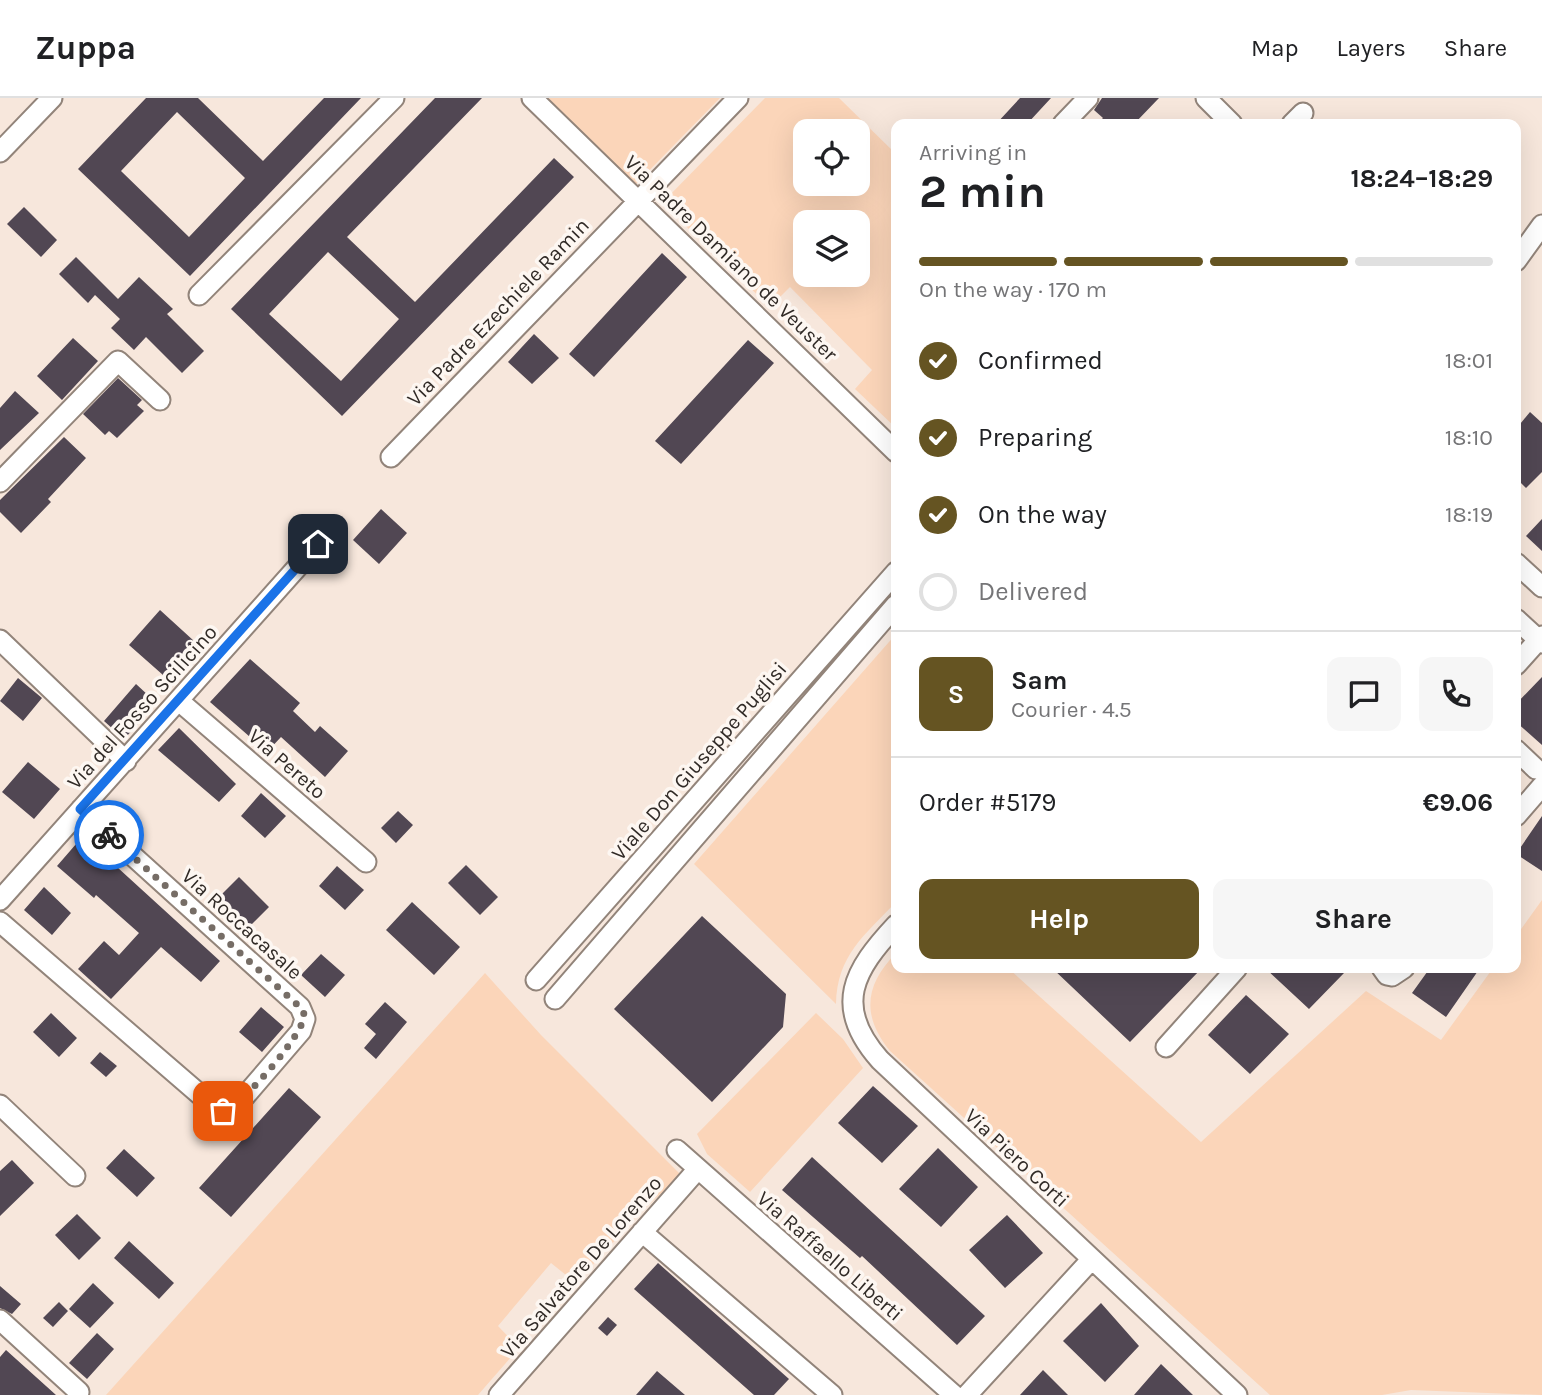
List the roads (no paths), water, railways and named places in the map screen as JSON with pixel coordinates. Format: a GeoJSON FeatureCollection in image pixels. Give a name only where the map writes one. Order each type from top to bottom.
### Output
{"type":"FeatureCollection","features":[{"type":"Feature","properties":{"kind":"street"},"geometry":{"type":"LineString","coordinates":[[0,152],[52,98]]}},
{"type":"Feature","properties":{"kind":"street"},"geometry":{"type":"LineString","coordinates":[[199,295],[394,98]]}},
{"type":"Feature","properties":{"kind":"street","name":"Via Padre Damiano de Veuster"},"geometry":{"type":"LineString","coordinates":[[532,98],[891,447]]}},
{"type":"Feature","properties":{"kind":"street","name":"Via Padre Ezechiele Ramin"},"geometry":{"type":"LineString","coordinates":[[390,457],[738,98]]}},
{"type":"Feature","properties":{"kind":"street"},"geometry":{"type":"LineString","coordinates":[[1068,119],[1088,98]]}},
{"type":"Feature","properties":{"kind":"street"},"geometry":{"type":"LineString","coordinates":[[1206,98],[1224,119]]}},
{"type":"Feature","properties":{"kind":"street"},"geometry":{"type":"LineString","coordinates":[[1521,254],[1542,225]]}},
{"type":"Feature","properties":{"kind":"street"},"geometry":{"type":"LineString","coordinates":[[0,482],[118,361],[160,400]]}},
{"type":"Feature","properties":{"kind":"street","name":"Via del Fosso Scilicino"},"geometry":{"type":"LineString","coordinates":[[0,900],[80,809],[127,761],[318,544]]}},
{"type":"Feature","properties":{"kind":"street"},"geometry":{"type":"LineString","coordinates":[[1521,568],[1542,587]]}},
{"type":"Feature","properties":{"kind":"street","name":"Viale Don Giuseppe Puglisi"},"geometry":{"type":"LineString","coordinates":[[536,980],[891,578]]}},
{"type":"Feature","properties":{"kind":"street"},"geometry":{"type":"LineString","coordinates":[[555,999],[891,612]]}},
{"type":"Feature","properties":{"kind":"street"},"geometry":{"type":"LineString","coordinates":[[1521,623],[1541,640],[1521,660]]}},
{"type":"Feature","properties":{"kind":"street"},"geometry":{"type":"LineString","coordinates":[[0,640],[127,761]]}},
{"type":"Feature","properties":{"kind":"street","name":"Via Pereto"},"geometry":{"type":"LineString","coordinates":[[178,701],[366,862]]}},
{"type":"Feature","properties":{"kind":"street"},"geometry":{"type":"LineString","coordinates":[[1521,756],[1539,777],[1521,808]]}},
{"type":"Feature","properties":{"kind":"street","name":"Via Roccacasale"},"geometry":{"type":"LineString","coordinates":[[0,922],[219,1111],[235,1107],[301,1031],[306,1019],[300,1007],[80,809]]}},
{"type":"Feature","properties":{"kind":"street"},"geometry":{"type":"LineString","coordinates":[[640,863],[658,879]]}},
{"type":"Feature","properties":{"kind":"street","name":"Via Piero Corti"},"geometry":{"type":"LineString","coordinates":[[891,930],[870,953],[855,979],[855,1012],[865,1042],[880,1060],[1237,1395]]}},
{"type":"Feature","properties":{"kind":"street"},"geometry":{"type":"LineString","coordinates":[[1166,1047],[1233,973]]}},
{"type":"Feature","properties":{"kind":"street"},"geometry":{"type":"LineString","coordinates":[[0,1105],[75,1176]]}},
{"type":"Feature","properties":{"kind":"street","name":"Via Raffaello Liberti"},"geometry":{"type":"LineString","coordinates":[[677,1150],[954,1395]]}},
{"type":"Feature","properties":{"kind":"street","name":"Via Salvatore De Lorenzo"},"geometry":{"type":"LineString","coordinates":[[499,1395],[697,1170]]}},
{"type":"Feature","properties":{"kind":"street"},"geometry":{"type":"LineString","coordinates":[[642,1232],[832,1395]]}},
{"type":"Feature","properties":{"kind":"street"},"geometry":{"type":"LineString","coordinates":[[967,1395],[1091,1260]]}},
{"type":"Feature","properties":{"kind":"street"},"geometry":{"type":"LineString","coordinates":[[0,1320],[79,1392]]}}]}
